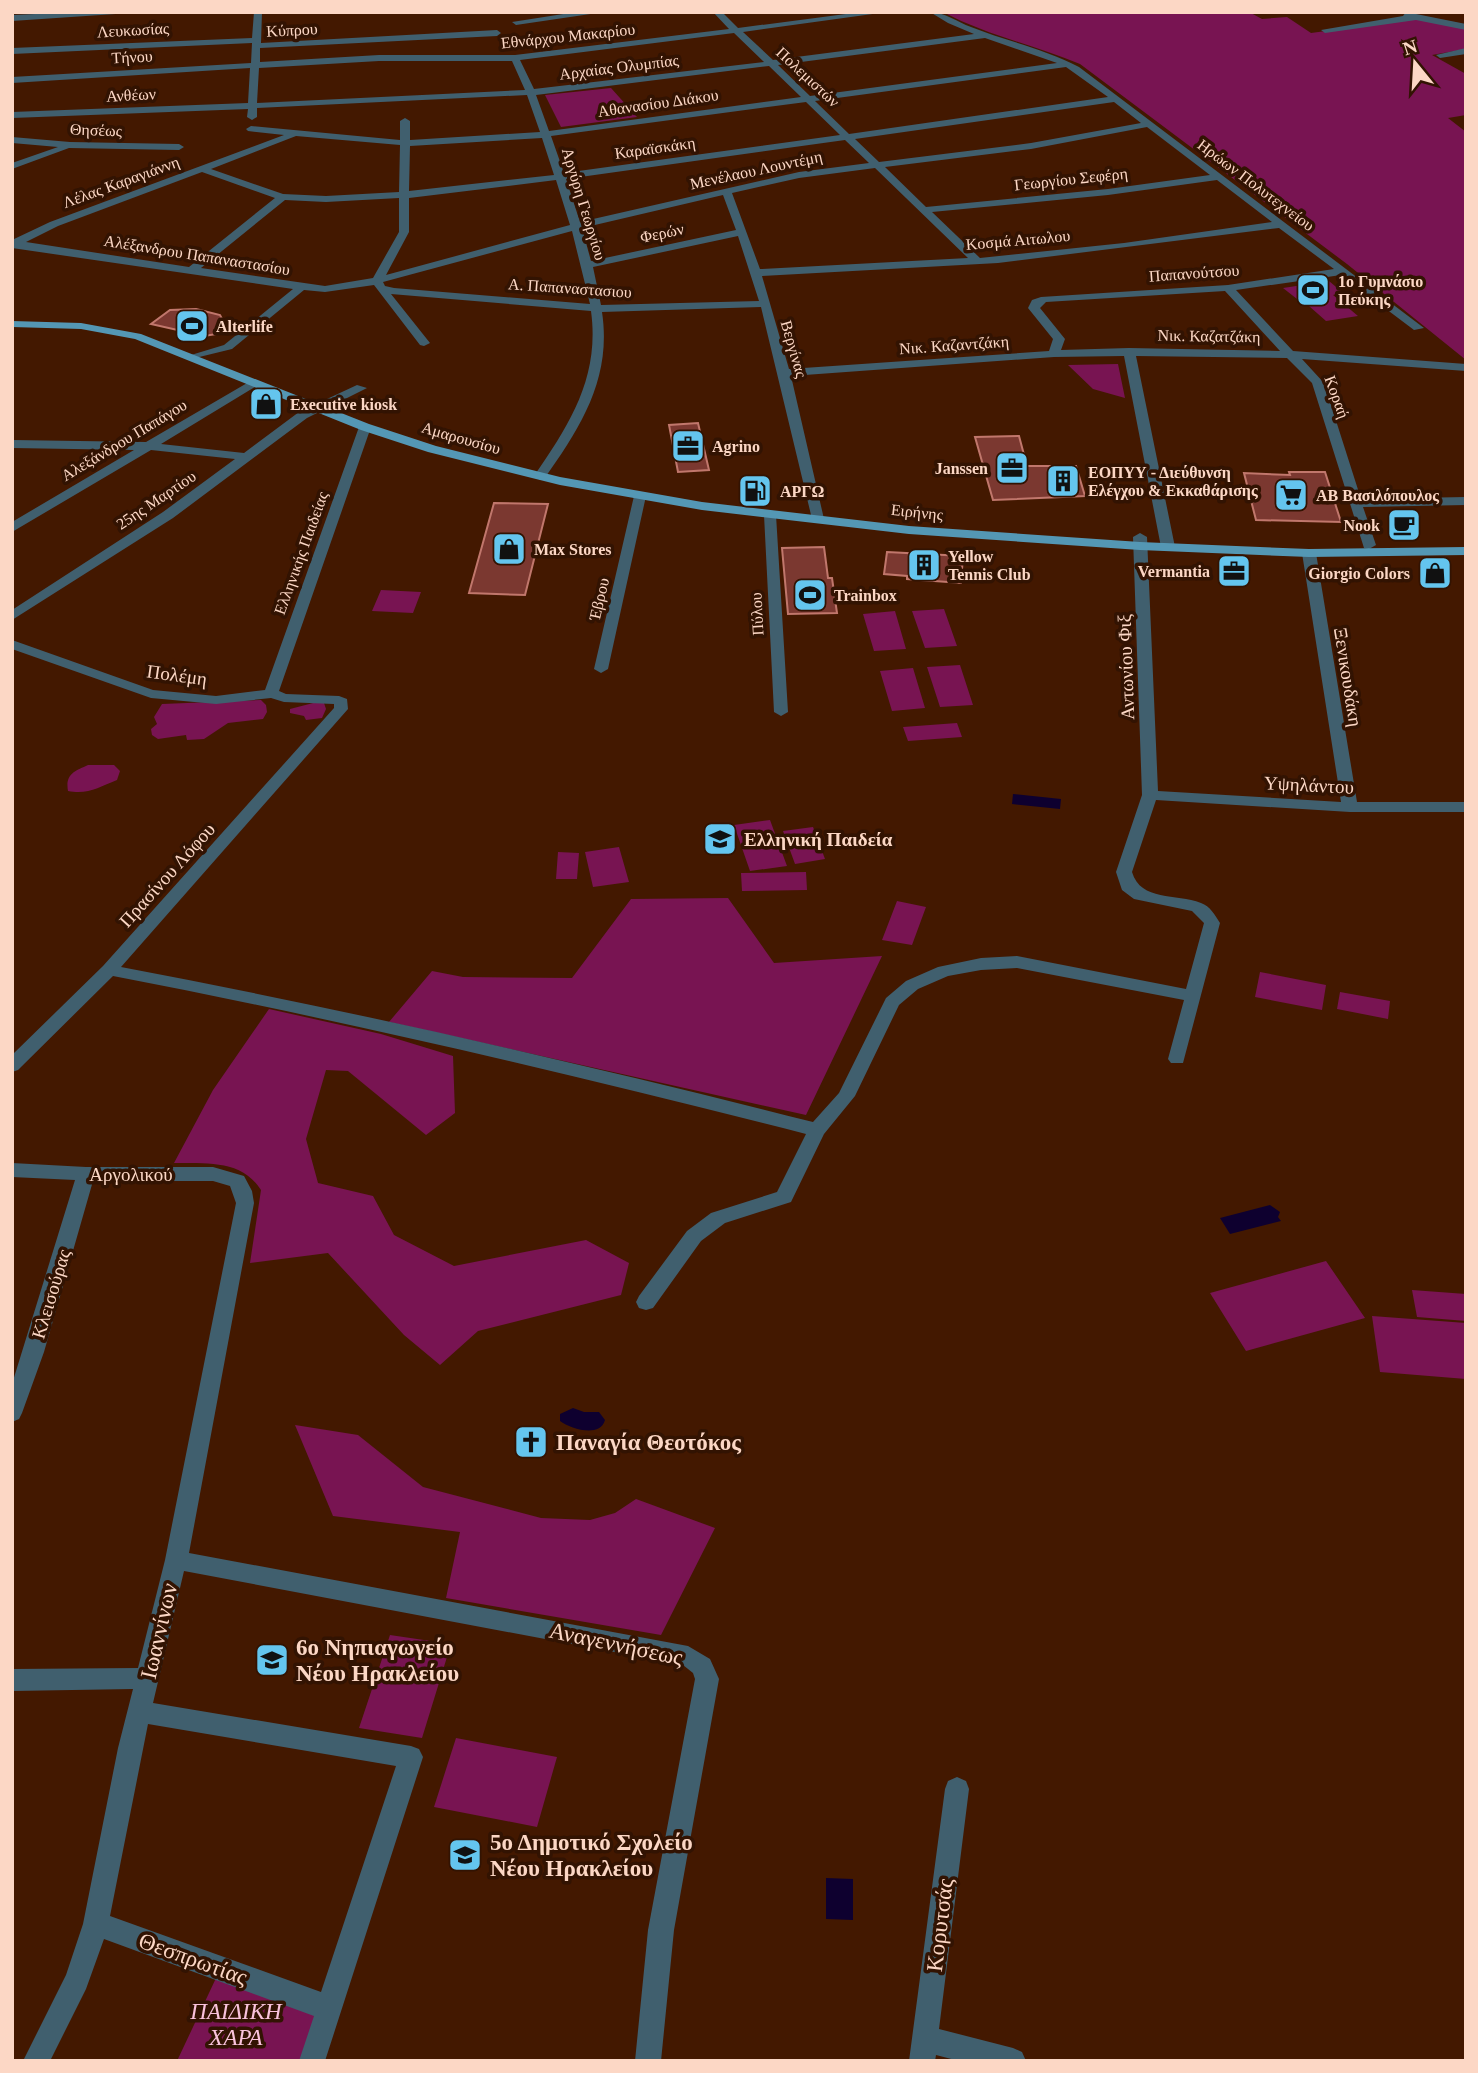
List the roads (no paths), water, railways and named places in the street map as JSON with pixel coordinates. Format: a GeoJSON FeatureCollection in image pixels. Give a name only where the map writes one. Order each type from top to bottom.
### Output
{"type":"FeatureCollection","features":[{"type":"Feature","properties":{"kind":"main road","name":"Αμαρουσίου"},"geometry":{"type":"LineString","coordinates":[[12,324],[52,324],[110,330],[137,336],[365,427],[432,449],[540,476],[640,496],[770,514],[873,524]]}},
{"type":"Feature","properties":{"kind":"main road","name":"Ειρήνης"},"geometry":{"type":"LineString","coordinates":[[873,524],[909,530],[1140,541],[1309,553],[1466,551]]}},
{"type":"Feature","properties":{"kind":"main road","name":"Ειρήνης"},"geometry":{"type":"LineString","coordinates":[[1167,543],[1368,545],[1466,542]]}},
{"type":"Feature","properties":{"kind":"street"},"geometry":{"type":"LineString","coordinates":[[12,18],[141,12]]}},
{"type":"Feature","properties":{"kind":"street"},"geometry":{"type":"LineString","coordinates":[[243,152],[251,129],[258,12]]}},
{"type":"Feature","properties":{"kind":"street"},"geometry":{"type":"LineString","coordinates":[[516,22],[600,12]]}},
{"type":"Feature","properties":{"kind":"street","name":"Πολεμιστών"},"geometry":{"type":"LineString","coordinates":[[717,12],[976,260]]}},
{"type":"Feature","properties":{"kind":"street","name":"Εθνάρχου Μακαρίου"},"geometry":{"type":"LineString","coordinates":[[254,66],[431,58],[515,58],[883,12]]}},
{"type":"Feature","properties":{"kind":"street","name":"Ηρώων Πολυτεχνείου"},"geometry":{"type":"LineString","coordinates":[[934,12],[946,20],[1039,51],[1068,64],[1418,328]]}},
{"type":"Feature","properties":{"kind":"street"},"geometry":{"type":"LineString","coordinates":[[1395,12],[1466,27]]}},
{"type":"Feature","properties":{"kind":"street"},"geometry":{"type":"LineString","coordinates":[[1325,30],[1416,17]]}},
{"type":"Feature","properties":{"kind":"street","name":"Κύπρου"},"geometry":{"type":"LineString","coordinates":[[255,43],[497,33]]}},
{"type":"Feature","properties":{"kind":"street","name":"Αρχαίας Ολυμπίας"},"geometry":{"type":"LineString","coordinates":[[252,111],[532,92],[988,35]]}},
{"type":"Feature","properties":{"kind":"street"},"geometry":{"type":"LineString","coordinates":[[429,37],[431,58]]}},
{"type":"Feature","properties":{"kind":"street","name":"Λευκωσίας"},"geometry":{"type":"LineString","coordinates":[[12,51],[255,43]]}},
{"type":"Feature","properties":{"kind":"street"},"geometry":{"type":"LineString","coordinates":[[1440,55],[1466,51]]}},
{"type":"Feature","properties":{"kind":"street","name":"Αργύρη Γεωργίου"},"geometry":{"type":"LineString","coordinates":[[515,58],[532,92],[578,226],[587,265],[599,350],[588,400],[574,428],[540,476]]}},
{"type":"Feature","properties":{"kind":"street","name":"Αθανασίου Διάκου"},"geometry":{"type":"LineString","coordinates":[[251,129],[405,143],[546,134],[1068,64]]}},
{"type":"Feature","properties":{"kind":"street","name":"Τήνου"},"geometry":{"type":"LineString","coordinates":[[12,80],[254,66]]}},
{"type":"Feature","properties":{"kind":"street","name":"Καραϊσκάκη"},"geometry":{"type":"LineString","coordinates":[[202,169],[284,197],[327,199],[405,195],[560,177],[1116,99]]}},
{"type":"Feature","properties":{"kind":"street"},"geometry":{"type":"LineString","coordinates":[[252,111],[373,110]]}},
{"type":"Feature","properties":{"kind":"street","name":"Ανθέων"},"geometry":{"type":"LineString","coordinates":[[12,115],[252,111]]}},
{"type":"Feature","properties":{"kind":"street"},"geometry":{"type":"LineString","coordinates":[[405,121],[404,232],[379,284],[424,343]]}},
{"type":"Feature","properties":{"kind":"street","name":"Μενέλαου Λουντέμη"},"geometry":{"type":"LineString","coordinates":[[379,284],[578,226],[799,175],[1031,146],[1149,124]]}},
{"type":"Feature","properties":{"kind":"street","name":"Λέλας Καραγιάννη"},"geometry":{"type":"LineString","coordinates":[[13,244],[54,224],[299,133]]}},
{"type":"Feature","properties":{"kind":"street","name":"Θησέως"},"geometry":{"type":"LineString","coordinates":[[12,141],[179,147]]}},
{"type":"Feature","properties":{"kind":"street"},"geometry":{"type":"LineString","coordinates":[[12,166],[70,145]]}},
{"type":"Feature","properties":{"kind":"street","name":"Γεωργίου Σεφέρη"},"geometry":{"type":"LineString","coordinates":[[926,210],[1108,192],[1220,177]]}},
{"type":"Feature","properties":{"kind":"street","name":"Βεργίνας"},"geometry":{"type":"LineString","coordinates":[[726,191],[743,232],[785,373],[818,519]]}},
{"type":"Feature","properties":{"kind":"street"},"geometry":{"type":"LineString","coordinates":[[192,270],[284,197]]}},
{"type":"Feature","properties":{"kind":"street","name":"Κοσμά Αιτωλου"},"geometry":{"type":"LineString","coordinates":[[755,272],[976,260],[1124,246],[1282,224]]}},
{"type":"Feature","properties":{"kind":"street","name":"Φερών"},"geometry":{"type":"LineString","coordinates":[[587,265],[743,232]]}},
{"type":"Feature","properties":{"kind":"street","name":"Αλέξανδρου Παπαναστασίου"},"geometry":{"type":"LineString","coordinates":[[13,244],[302,287],[325,289],[379,284]]}},
{"type":"Feature","properties":{"kind":"street","name":"Παπανούτσου"},"geometry":{"type":"LineString","coordinates":[[1054,354],[1059,339],[1034,307],[1036,302],[1045,299],[1228,288],[1344,271]]}},
{"type":"Feature","properties":{"kind":"street","name":"Α. Παπαναστασιου"},"geometry":{"type":"LineString","coordinates":[[379,284],[594,308],[765,304]]}},
{"type":"Feature","properties":{"kind":"street"},"geometry":{"type":"LineString","coordinates":[[195,357],[228,347],[302,287]]}},
{"type":"Feature","properties":{"kind":"street","name":"Κοραή"},"geometry":{"type":"LineString","coordinates":[[1228,288],[1318,383],[1368,545]]}},
{"type":"Feature","properties":{"kind":"street"},"geometry":{"type":"LineString","coordinates":[[1129,351],[1167,543]]}},
{"type":"Feature","properties":{"kind":"street","name":"Νικ. Καζατζάκη"},"geometry":{"type":"LineString","coordinates":[[1054,354],[1129,351],[1289,354]]}},
{"type":"Feature","properties":{"kind":"street","name":"Νικ. Καζαντζάκη"},"geometry":{"type":"LineString","coordinates":[[785,373],[1054,354]]}},
{"type":"Feature","properties":{"kind":"street"},"geometry":{"type":"LineString","coordinates":[[1289,354],[1466,368]]}},
{"type":"Feature","properties":{"kind":"street","name":"Αλεξάνδρου Παπάγου"},"geometry":{"type":"LineString","coordinates":[[12,528],[254,383]]}},
{"type":"Feature","properties":{"kind":"street","name":"25ης Μαρτίου"},"geometry":{"type":"LineString","coordinates":[[12,616],[168,515],[315,407],[361,388]]}},
{"type":"Feature","properties":{"kind":"street","name":"Ελληνικής Παιδείας"},"geometry":{"type":"LineString","coordinates":[[272,693],[365,427]]}},
{"type":"Feature","properties":{"kind":"street"},"geometry":{"type":"LineString","coordinates":[[12,444],[147,446],[248,457]]}},
{"type":"Feature","properties":{"kind":"street","name":"Έβρου"},"geometry":{"type":"LineString","coordinates":[[601,669],[640,496]]}},
{"type":"Feature","properties":{"kind":"street"},"geometry":{"type":"LineString","coordinates":[[1356,503],[1466,501]]}},
{"type":"Feature","properties":{"kind":"street","name":"Πύλου"},"geometry":{"type":"LineString","coordinates":[[770,514],[781,712]]}},
{"type":"Feature","properties":{"kind":"street","name":"Αντωνίου Φιξ"},"geometry":{"type":"LineString","coordinates":[[1140,541],[1150,795]]}},
{"type":"Feature","properties":{"kind":"street","name":"Ξενικουδάκη"},"geometry":{"type":"LineString","coordinates":[[1309,553],[1350,807]]}},
{"type":"Feature","properties":{"kind":"street","name":"Πολέμη"},"geometry":{"type":"LineString","coordinates":[[12,644],[151,694],[239,699],[272,693],[284,698],[334,699],[342,702]]}},
{"type":"Feature","properties":{"kind":"street","name":"Πρασίνου Λόφου"},"geometry":{"type":"LineString","coordinates":[[12,1066],[109,970],[270,792],[341,709],[342,702]]}},
{"type":"Feature","properties":{"kind":"street"},"geometry":{"type":"LineString","coordinates":[[1150,795],[1124,872],[1128,886],[1140,895],[1196,907],[1206,914],[1212,923],[1177,1059]]}},
{"type":"Feature","properties":{"kind":"street","name":"Υψηλάντου"},"geometry":{"type":"LineString","coordinates":[[1150,795],[1350,807],[1466,807]]}},
{"type":"Feature","properties":{"kind":"street"},"geometry":{"type":"LineString","coordinates":[[646,1302],[694,1236],[718,1218],[784,1197],[817,1130],[846,1096],[892,1002],[912,985],[944,971],[981,964],[1017,962],[1193,996]]}},
{"type":"Feature","properties":{"kind":"street"},"geometry":{"type":"LineString","coordinates":[[109,970],[235,994],[577,1069],[817,1130]]}},
{"type":"Feature","properties":{"kind":"street","name":"Αργολικού"},"geometry":{"type":"LineString","coordinates":[[12,1170],[86,1174],[213,1174],[237,1181],[243,1191]]}},
{"type":"Feature","properties":{"kind":"street","name":"Κλεισούρας"},"geometry":{"type":"LineString","coordinates":[[12,1413],[34,1352],[86,1174]]}},
{"type":"Feature","properties":{"kind":"street","name":"Ιωαννίνων"},"geometry":{"type":"LineString","coordinates":[[36,2061],[77,1980],[96,1924],[139,1712],[176,1560],[243,1216],[243,1191]]}},
{"type":"Feature","properties":{"kind":"street","name":"Αναγεννήσεως"},"geometry":{"type":"LineString","coordinates":[[176,1560],[688,1656],[702,1666],[707,1679],[661,1930],[648,2061]]}},
{"type":"Feature","properties":{"kind":"street"},"geometry":{"type":"LineString","coordinates":[[12,1680],[147,1678]]}},
{"type":"Feature","properties":{"kind":"street"},"geometry":{"type":"LineString","coordinates":[[139,1712],[411,1757],[312,2061]]}},
{"type":"Feature","properties":{"kind":"street","name":"Κορυτσάς"},"geometry":{"type":"LineString","coordinates":[[923,2050],[957,1789]]}},
{"type":"Feature","properties":{"kind":"street","name":"Θεσπρωτίας"},"geometry":{"type":"LineString","coordinates":[[96,1924],[329,2008]]}},
{"type":"Feature","properties":{"kind":"street"},"geometry":{"type":"LineString","coordinates":[[923,2050],[1013,2061]]}},
{"type":"Feature","properties":{"kind":"place","name":"1ο Γυμνάσιο Πεύκης"},"geometry":{"type":"Point","coordinates":[1313,290]}},
{"type":"Feature","properties":{"kind":"place","name":"Alterlife"},"geometry":{"type":"Point","coordinates":[192,326]}},
{"type":"Feature","properties":{"kind":"place","name":"Executive kiosk"},"geometry":{"type":"Point","coordinates":[266,404]}},
{"type":"Feature","properties":{"kind":"place","name":"Agrino"},"geometry":{"type":"Point","coordinates":[688,446]}},
{"type":"Feature","properties":{"kind":"place","name":"Janssen"},"geometry":{"type":"Point","coordinates":[1012,468]}},
{"type":"Feature","properties":{"kind":"place","name":"ΕΟΠΥΥ - Διεύθυνση Ελέγχου & Εκκαθάρισης"},"geometry":{"type":"Point","coordinates":[1063,481]}},
{"type":"Feature","properties":{"kind":"place","name":"ΑΡΓΩ"},"geometry":{"type":"Point","coordinates":[755,491]}},
{"type":"Feature","properties":{"kind":"place","name":"ΑΒ Βασιλόπουλος"},"geometry":{"type":"Point","coordinates":[1291,495]}},
{"type":"Feature","properties":{"kind":"place","name":"Nook"},"geometry":{"type":"Point","coordinates":[1404,525]}},
{"type":"Feature","properties":{"kind":"place","name":"Max Stores"},"geometry":{"type":"Point","coordinates":[509,549]}},
{"type":"Feature","properties":{"kind":"place","name":"Yellow Tennis Club"},"geometry":{"type":"Point","coordinates":[924,565]}},
{"type":"Feature","properties":{"kind":"place","name":"Vermantia"},"geometry":{"type":"Point","coordinates":[1234,571]}},
{"type":"Feature","properties":{"kind":"place","name":"Giorgio Colors"},"geometry":{"type":"Point","coordinates":[1435,573]}},
{"type":"Feature","properties":{"kind":"place","name":"Trainbox"},"geometry":{"type":"Point","coordinates":[810,595]}},
{"type":"Feature","properties":{"kind":"place","name":"Ελληνική Παιδεία"},"geometry":{"type":"Point","coordinates":[720,839]}},
{"type":"Feature","properties":{"kind":"place","name":"Παναγία Θεοτόκος"},"geometry":{"type":"Point","coordinates":[531,1442]}},
{"type":"Feature","properties":{"kind":"place","name":"6ο Νηπιαγωγείο Νέου Ηρακλείου"},"geometry":{"type":"Point","coordinates":[272,1660]}},
{"type":"Feature","properties":{"kind":"place","name":"5ο Δημοτικό Σχολείο Νέου Ηρακλείου"},"geometry":{"type":"Point","coordinates":[465,1855]}},
{"type":"Feature","properties":{"kind":"park label","name":"ΠΑΙΔΙΚΗ ΧΑΡΑ"},"geometry":{"type":"Point","coordinates":[236,2024]}}]}
